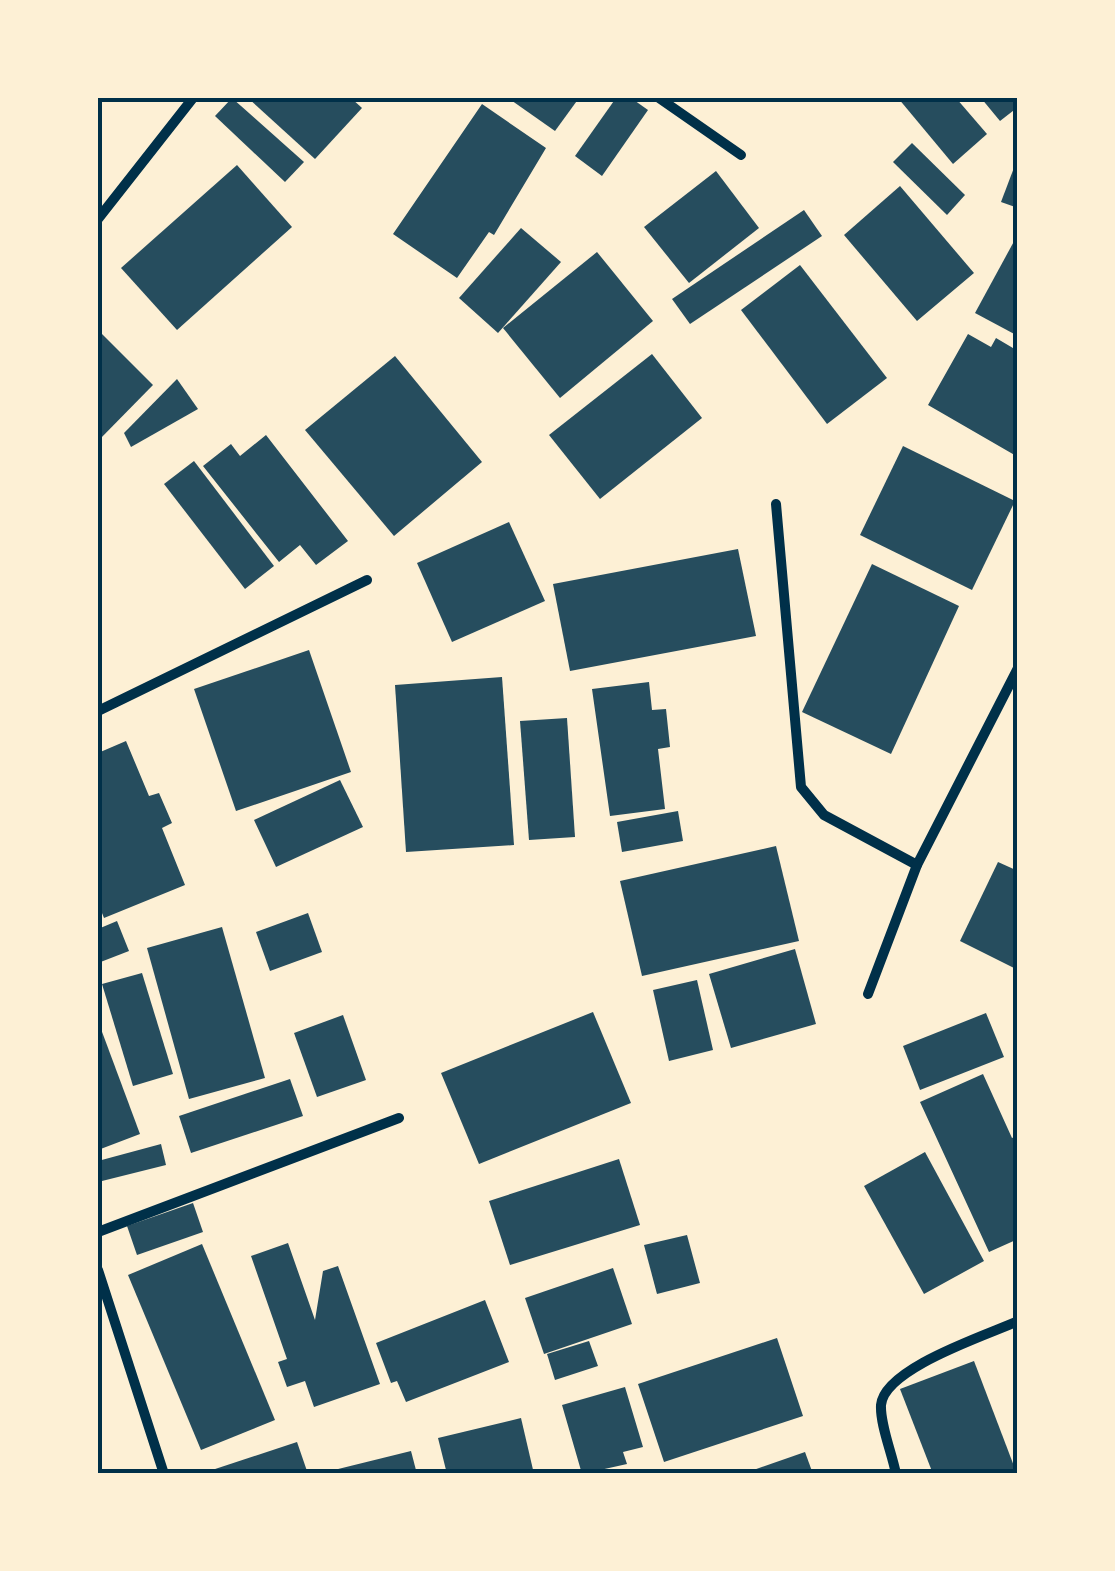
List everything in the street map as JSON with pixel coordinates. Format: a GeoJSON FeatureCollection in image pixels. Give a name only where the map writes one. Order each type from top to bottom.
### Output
{"type":"FeatureCollection","features":[{"type":"Feature","properties":{"kind":"street"},"geometry":{"type":"LineString","coordinates":[[98,219],[193,98]]}},
{"type":"Feature","properties":{"kind":"street"},"geometry":{"type":"LineString","coordinates":[[658,98],[741,156]]}},
{"type":"Feature","properties":{"kind":"street"},"geometry":{"type":"LineString","coordinates":[[776,504],[801,787],[824,814],[917,865]]}},
{"type":"Feature","properties":{"kind":"street"},"geometry":{"type":"LineString","coordinates":[[98,712],[367,580]]}},
{"type":"Feature","properties":{"kind":"street"},"geometry":{"type":"LineString","coordinates":[[868,994],[917,865],[1018,668]]}},
{"type":"Feature","properties":{"kind":"street"},"geometry":{"type":"LineString","coordinates":[[98,1232],[400,1118]]}},
{"type":"Feature","properties":{"kind":"street"},"geometry":{"type":"LineString","coordinates":[[98,1270],[164,1474]]}},
{"type":"Feature","properties":{"kind":"street"},"geometry":{"type":"LineString","coordinates":[[98,1304],[109,1298]]}},
{"type":"Feature","properties":{"kind":"street"},"geometry":{"type":"LineString","coordinates":[[896,1474],[881,1405],[887,1388],[914,1367],[1018,1322]]}},
{"type":"Feature","properties":{"kind":"building"},"geometry":{"type":"Polygon","coordinates":[[[232,98],[304,162],[285,182],[215,116],[232,98]]]}},
{"type":"Feature","properties":{"kind":"building"},"geometry":{"type":"Polygon","coordinates":[[[248,98],[351,98],[362,108],[315,159],[248,98]]]}},
{"type":"Feature","properties":{"kind":"building"},"geometry":{"type":"Polygon","coordinates":[[[508,98],[579,98],[555,131],[508,98]]]}},
{"type":"Feature","properties":{"kind":"building"},"geometry":{"type":"Polygon","coordinates":[[[616,98],[631,98],[648,110],[602,176],[575,156],[616,98]]]}},
{"type":"Feature","properties":{"kind":"building"},"geometry":{"type":"Polygon","coordinates":[[[898,98],[956,98],[987,134],[953,164],[898,98]]]}},
{"type":"Feature","properties":{"kind":"building"},"geometry":{"type":"Polygon","coordinates":[[[981,98],[1018,98],[1018,107],[1000,121],[981,98]]]}},
{"type":"Feature","properties":{"kind":"building"},"geometry":{"type":"Polygon","coordinates":[[[482,104],[546,148],[494,235],[489,232],[457,278],[393,234],[482,104]]]}},
{"type":"Feature","properties":{"kind":"building"},"geometry":{"type":"Polygon","coordinates":[[[912,143],[965,195],[947,215],[893,162],[912,143]]]}},
{"type":"Feature","properties":{"kind":"building"},"geometry":{"type":"Polygon","coordinates":[[[237,165],[292,227],[177,330],[121,268],[237,165]]]}},
{"type":"Feature","properties":{"kind":"building"},"geometry":{"type":"Polygon","coordinates":[[[1015,165],[1018,166],[1018,208],[1001,202],[1015,165]]]}},
{"type":"Feature","properties":{"kind":"building"},"geometry":{"type":"Polygon","coordinates":[[[716,171],[759,228],[689,283],[644,227],[716,171]]]}},
{"type":"Feature","properties":{"kind":"building"},"geometry":{"type":"Polygon","coordinates":[[[900,186],[974,273],[917,321],[844,235],[900,186]]]}},
{"type":"Feature","properties":{"kind":"building"},"geometry":{"type":"Polygon","coordinates":[[[804,210],[822,236],[690,324],[672,299],[804,210]]]}},
{"type":"Feature","properties":{"kind":"building"},"geometry":{"type":"Polygon","coordinates":[[[521,228],[561,262],[498,333],[459,298],[521,228]]]}},
{"type":"Feature","properties":{"kind":"building"},"geometry":{"type":"Polygon","coordinates":[[[1018,234],[1018,336],[975,313],[1018,234]]]}},
{"type":"Feature","properties":{"kind":"building"},"geometry":{"type":"Polygon","coordinates":[[[597,252],[653,321],[560,398],[503,328],[597,252]]]}},
{"type":"Feature","properties":{"kind":"building"},"geometry":{"type":"Polygon","coordinates":[[[800,265],[887,378],[827,424],[741,310],[800,265]]]}},
{"type":"Feature","properties":{"kind":"building"},"geometry":{"type":"Polygon","coordinates":[[[98,330],[153,385],[98,441],[98,330]]]}},
{"type":"Feature","properties":{"kind":"building"},"geometry":{"type":"Polygon","coordinates":[[[968,334],[991,347],[996,338],[1018,351],[1018,457],[928,405],[968,334]]]}},
{"type":"Feature","properties":{"kind":"building"},"geometry":{"type":"Polygon","coordinates":[[[652,354],[702,418],[600,499],[549,435],[652,354]]]}},
{"type":"Feature","properties":{"kind":"building"},"geometry":{"type":"Polygon","coordinates":[[[395,356],[482,462],[394,536],[305,430],[395,356]]]}},
{"type":"Feature","properties":{"kind":"building"},"geometry":{"type":"Polygon","coordinates":[[[177,379],[198,409],[131,447],[124,433],[177,379]]]}},
{"type":"Feature","properties":{"kind":"building"},"geometry":{"type":"Polygon","coordinates":[[[266,435],[348,541],[316,565],[300,545],[279,562],[203,466],[231,444],[240,456],[266,435]]]}},
{"type":"Feature","properties":{"kind":"building"},"geometry":{"type":"Polygon","coordinates":[[[903,446],[1015,501],[972,590],[860,535],[903,446]]]}},
{"type":"Feature","properties":{"kind":"building"},"geometry":{"type":"Polygon","coordinates":[[[194,461],[274,566],[245,589],[164,484],[194,461]]]}},
{"type":"Feature","properties":{"kind":"building"},"geometry":{"type":"Polygon","coordinates":[[[509,522],[545,601],[452,642],[417,563],[509,522]]]}},
{"type":"Feature","properties":{"kind":"building"},"geometry":{"type":"Polygon","coordinates":[[[738,549],[756,636],[570,671],[553,584],[738,549]]]}},
{"type":"Feature","properties":{"kind":"building"},"geometry":{"type":"Polygon","coordinates":[[[872,564],[959,606],[891,754],[802,712],[872,564]]]}},
{"type":"Feature","properties":{"kind":"building"},"geometry":{"type":"Polygon","coordinates":[[[309,650],[351,772],[236,811],[194,689],[309,650]]]}},
{"type":"Feature","properties":{"kind":"building"},"geometry":{"type":"Polygon","coordinates":[[[502,677],[514,845],[406,852],[395,685],[502,677]]]}},
{"type":"Feature","properties":{"kind":"building"},"geometry":{"type":"Polygon","coordinates":[[[649,682],[652,710],[666,709],[670,747],[658,749],[665,809],[610,816],[592,689],[649,682]]]}},
{"type":"Feature","properties":{"kind":"building"},"geometry":{"type":"Polygon","coordinates":[[[567,718],[575,837],[529,840],[520,721],[567,718]]]}},
{"type":"Feature","properties":{"kind":"building"},"geometry":{"type":"Polygon","coordinates":[[[126,741],[149,796],[159,793],[172,823],[162,828],[185,885],[104,918],[98,903],[98,753],[126,741]]]}},
{"type":"Feature","properties":{"kind":"building"},"geometry":{"type":"Polygon","coordinates":[[[340,780],[363,827],[276,867],[254,820],[340,780]]]}},
{"type":"Feature","properties":{"kind":"building"},"geometry":{"type":"Polygon","coordinates":[[[678,811],[683,841],[622,852],[617,822],[678,811]]]}},
{"type":"Feature","properties":{"kind":"building"},"geometry":{"type":"Polygon","coordinates":[[[776,846],[799,941],[642,976],[620,881],[776,846]]]}},
{"type":"Feature","properties":{"kind":"building"},"geometry":{"type":"Polygon","coordinates":[[[998,862],[1018,871],[1018,970],[960,941],[998,862]]]}},
{"type":"Feature","properties":{"kind":"building"},"geometry":{"type":"Polygon","coordinates":[[[308,913],[322,952],[270,971],[256,932],[308,913]]]}},
{"type":"Feature","properties":{"kind":"building"},"geometry":{"type":"Polygon","coordinates":[[[117,921],[129,951],[98,963],[98,929],[117,921]]]}},
{"type":"Feature","properties":{"kind":"building"},"geometry":{"type":"Polygon","coordinates":[[[222,927],[265,1078],[189,1099],[147,948],[222,927]]]}},
{"type":"Feature","properties":{"kind":"building"},"geometry":{"type":"Polygon","coordinates":[[[795,949],[816,1024],[731,1048],[709,974],[795,949]]]}},
{"type":"Feature","properties":{"kind":"building"},"geometry":{"type":"Polygon","coordinates":[[[142,973],[173,1074],[133,1086],[102,984],[142,973]]]}},
{"type":"Feature","properties":{"kind":"building"},"geometry":{"type":"Polygon","coordinates":[[[697,980],[713,1050],[669,1061],[653,990],[697,980]]]}},
{"type":"Feature","properties":{"kind":"building"},"geometry":{"type":"Polygon","coordinates":[[[593,1012],[631,1103],[479,1164],[441,1073],[593,1012]]]}},
{"type":"Feature","properties":{"kind":"building"},"geometry":{"type":"Polygon","coordinates":[[[986,1013],[1004,1057],[920,1090],[903,1046],[986,1013]]]}},
{"type":"Feature","properties":{"kind":"building"},"geometry":{"type":"Polygon","coordinates":[[[343,1015],[366,1080],[317,1097],[294,1033],[343,1015]]]}},
{"type":"Feature","properties":{"kind":"building"},"geometry":{"type":"Polygon","coordinates":[[[98,1021],[140,1134],[98,1150],[98,1021]]]}},
{"type":"Feature","properties":{"kind":"building"},"geometry":{"type":"Polygon","coordinates":[[[983,1074],[1012,1138],[1018,1135],[1018,1239],[989,1252],[920,1102],[983,1074]]]}},
{"type":"Feature","properties":{"kind":"building"},"geometry":{"type":"Polygon","coordinates":[[[290,1079],[303,1116],[191,1153],[179,1116],[290,1079]]]}},
{"type":"Feature","properties":{"kind":"building"},"geometry":{"type":"Polygon","coordinates":[[[161,1144],[166,1165],[98,1182],[98,1161],[161,1144]]]}},
{"type":"Feature","properties":{"kind":"building"},"geometry":{"type":"Polygon","coordinates":[[[925,1152],[984,1261],[924,1294],[864,1186],[925,1152]]]}},
{"type":"Feature","properties":{"kind":"building"},"geometry":{"type":"Polygon","coordinates":[[[619,1159],[640,1225],[510,1265],[489,1201],[619,1159]]]}},
{"type":"Feature","properties":{"kind":"building"},"geometry":{"type":"Polygon","coordinates":[[[193,1203],[203,1232],[137,1255],[127,1226],[193,1203]]]}},
{"type":"Feature","properties":{"kind":"building"},"geometry":{"type":"Polygon","coordinates":[[[687,1235],[700,1283],[657,1294],[644,1245],[687,1235]]]}},
{"type":"Feature","properties":{"kind":"building"},"geometry":{"type":"Polygon","coordinates":[[[288,1243],[315,1320],[323,1271],[338,1266],[380,1384],[314,1407],[305,1381],[287,1387],[278,1362],[287,1359],[251,1256],[288,1243]]]}},
{"type":"Feature","properties":{"kind":"building"},"geometry":{"type":"Polygon","coordinates":[[[202,1244],[275,1420],[201,1450],[128,1275],[202,1244]]]}},
{"type":"Feature","properties":{"kind":"building"},"geometry":{"type":"Polygon","coordinates":[[[613,1268],[632,1324],[544,1354],[525,1298],[613,1268]]]}},
{"type":"Feature","properties":{"kind":"building"},"geometry":{"type":"Polygon","coordinates":[[[485,1300],[509,1362],[406,1402],[397,1381],[391,1383],[376,1343],[485,1300]]]}},
{"type":"Feature","properties":{"kind":"building"},"geometry":{"type":"Polygon","coordinates":[[[777,1338],[803,1416],[664,1462],[638,1384],[777,1338]]]}},
{"type":"Feature","properties":{"kind":"building"},"geometry":{"type":"Polygon","coordinates":[[[589,1341],[598,1366],[555,1380],[547,1354],[589,1341]]]}},
{"type":"Feature","properties":{"kind":"building"},"geometry":{"type":"Polygon","coordinates":[[[974,1361],[1017,1474],[933,1474],[900,1389],[974,1361]]]}},
{"type":"Feature","properties":{"kind":"building"},"geometry":{"type":"Polygon","coordinates":[[[625,1387],[643,1447],[623,1452],[627,1464],[582,1474],[562,1405],[625,1387]]]}},
{"type":"Feature","properties":{"kind":"building"},"geometry":{"type":"Polygon","coordinates":[[[521,1418],[534,1474],[447,1474],[438,1438],[521,1418]]]}},
{"type":"Feature","properties":{"kind":"building"},"geometry":{"type":"Polygon","coordinates":[[[297,1442],[308,1474],[203,1473],[297,1442]]]}},
{"type":"Feature","properties":{"kind":"building"},"geometry":{"type":"Polygon","coordinates":[[[411,1451],[417,1474],[326,1472],[411,1451]]]}},
{"type":"Feature","properties":{"kind":"building"},"geometry":{"type":"Polygon","coordinates":[[[805,1452],[813,1474],[745,1473],[805,1452]]]}}]}
